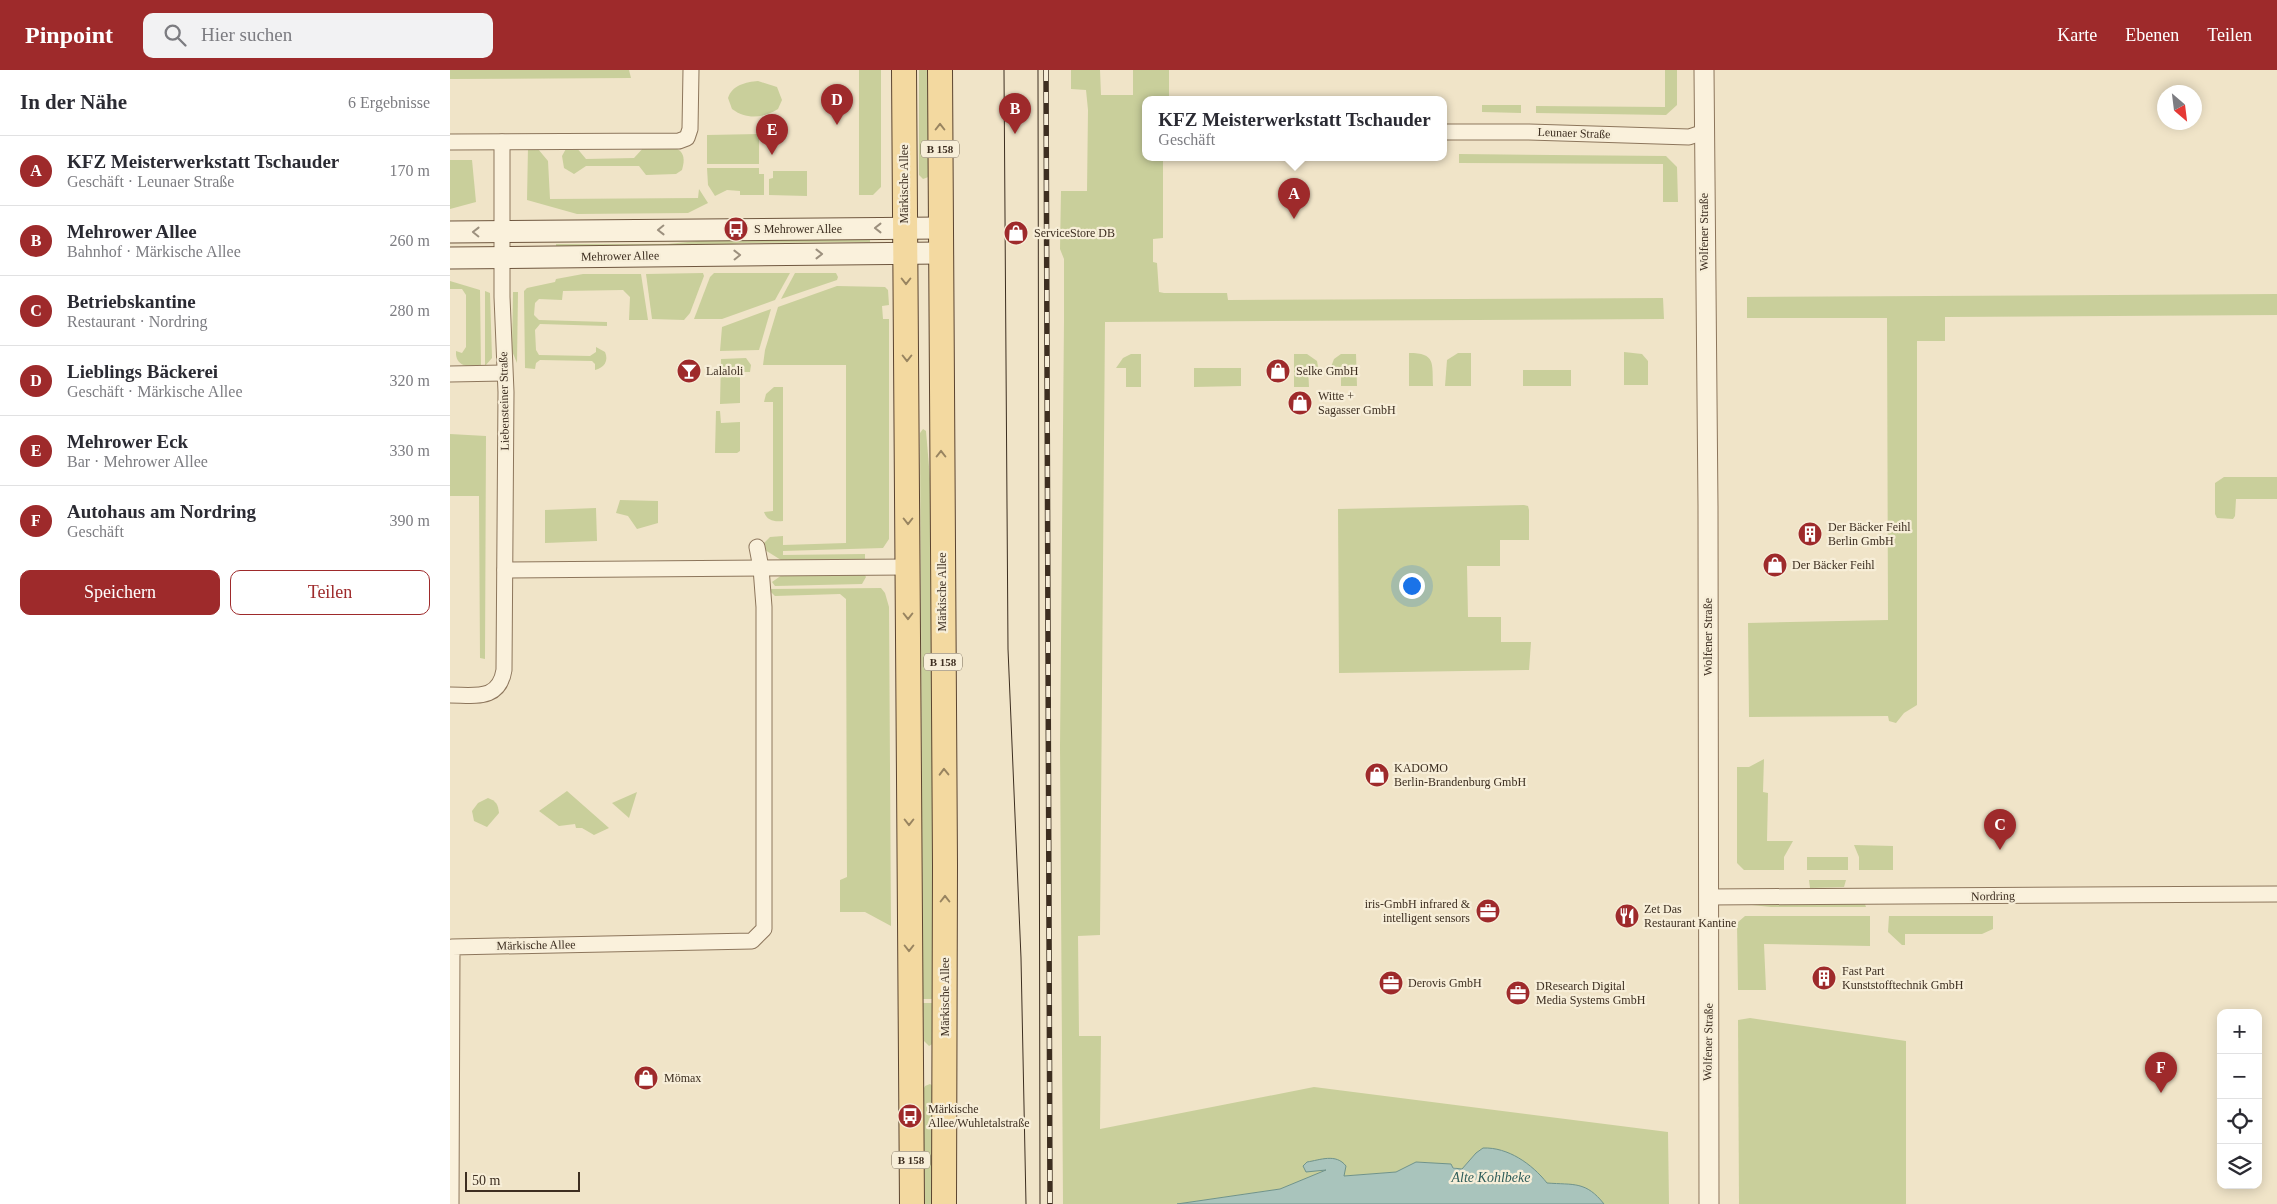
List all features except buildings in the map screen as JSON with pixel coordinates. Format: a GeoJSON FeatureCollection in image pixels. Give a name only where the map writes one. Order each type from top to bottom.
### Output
{"type":"FeatureCollection","features":[{"type":"Feature","properties":{"kind":"main road","name":"Märkische Allee"},"geometry":{"type":"LineString","coordinates":[[904,70],[912,1204]]}},
{"type":"Feature","properties":{"kind":"main road","name":"Märkische Allee"},"geometry":{"type":"LineString","coordinates":[[940,70],[944,1204]]}},
{"type":"Feature","properties":{"kind":"main road"},"geometry":{"type":"LineString","coordinates":[[904,183],[940,183]]}},
{"type":"Feature","properties":{"kind":"main road","name":"Mehrower Allee"},"geometry":{"type":"LineString","coordinates":[[450,232],[940,228]]}},
{"type":"Feature","properties":{"kind":"main road","name":"Mehrower Allee"},"geometry":{"type":"LineString","coordinates":[[450,258],[941,253]]}},
{"type":"Feature","properties":{"kind":"main road"},"geometry":{"type":"LineString","coordinates":[[945,1074],[957,1204]]}},
{"type":"Feature","properties":{"kind":"street"},"geometry":{"type":"LineString","coordinates":[[450,142],[679,141],[687,138],[690,120],[691,70]]}},
{"type":"Feature","properties":{"kind":"street","name":"Wolfener Straße"},"geometry":{"type":"LineString","coordinates":[[1704,70],[1708,506],[1709,1204]]}},
{"type":"Feature","properties":{"kind":"street","name":"Leunaer Straße"},"geometry":{"type":"LineString","coordinates":[[1447,132],[1529,132],[1689,137],[1704,132]]}},
{"type":"Feature","properties":{"kind":"street"},"geometry":{"type":"LineString","coordinates":[[502,142],[502,232]]}},
{"type":"Feature","properties":{"kind":"street","name":"Liebensteiner Straße"},"geometry":{"type":"LineString","coordinates":[[450,695],[492,692],[500,686],[504,670],[502,232]]}},
{"type":"Feature","properties":{"kind":"street"},"geometry":{"type":"LineString","coordinates":[[450,374],[504,373]]}},
{"type":"Feature","properties":{"kind":"street","name":"Märkische Allee"},"geometry":{"type":"LineString","coordinates":[[451,1204],[452,946],[752,941],[764,929],[764,607],[761,568],[757,547]]}},
{"type":"Feature","properties":{"kind":"street"},"geometry":{"type":"LineString","coordinates":[[505,570],[908,567]]}},
{"type":"Feature","properties":{"kind":"street","name":"Nordring"},"geometry":{"type":"LineString","coordinates":[[1708,897],[2277,894]]}},
{"type":"Feature","properties":{"kind":"green space"},"geometry":{"type":"Polygon","coordinates":[[[450,70],[629,70],[631,78],[450,79],[450,70]]]}},
{"type":"Feature","properties":{"kind":"green space"},"geometry":{"type":"Polygon","coordinates":[[[859,70],[881,70],[881,187],[873,195],[859,195],[859,70]]]}},
{"type":"Feature","properties":{"kind":"green space"},"geometry":{"type":"Polygon","coordinates":[[[919,70],[931,70],[931,176],[923,179],[919,175],[919,70]]]}},
{"type":"Feature","properties":{"kind":"green space"},"geometry":{"type":"Polygon","coordinates":[[[1071,70],[1100,70],[1101,95],[1133,95],[1133,70],[1169,70],[1169,96],[1142,96],[1142,161],[1163,161],[1163,238],[1153,239],[1153,262],[1157,263],[1159,292],[1227,293],[1228,300],[1663,298],[1664,319],[1105,322],[1100,935],[1078,936],[1079,1036],[1101,1036],[1100,1129],[1314,1087],[1668,1132],[1669,1204],[1604,1204],[1591,1191],[1585,1188],[1572,1184],[1547,1183],[1531,1167],[1502,1150],[1476,1153],[1462,1169],[1426,1162],[1416,1162],[1396,1172],[1344,1176],[1329,1169],[1280,1189],[1177,1204],[1063,1204],[1060,747],[1064,259],[1060,249],[1061,191],[1087,191],[1088,110],[1086,90],[1071,89],[1071,70]]]}},
{"type":"Feature","properties":{"kind":"green space"},"geometry":{"type":"Polygon","coordinates":[[[1665,70],[1677,70],[1677,105],[1666,115],[1536,113],[1536,106],[1665,107],[1665,70]]]}},
{"type":"Feature","properties":{"kind":"green space"},"geometry":{"type":"Polygon","coordinates":[[[758,81],[777,87],[782,100],[778,109],[761,116],[749,116],[732,109],[728,98],[733,90],[744,83],[758,81]]]}},
{"type":"Feature","properties":{"kind":"green space"},"geometry":{"type":"Polygon","coordinates":[[[1482,105],[1521,105],[1521,113],[1482,112],[1482,105]]]}},
{"type":"Feature","properties":{"kind":"green space"},"geometry":{"type":"Polygon","coordinates":[[[759,134],[759,164],[707,164],[707,135],[759,134]]]}},
{"type":"Feature","properties":{"kind":"green space"},"geometry":{"type":"Polygon","coordinates":[[[645,146],[667,146],[679,150],[683,154],[682,170],[676,174],[646,175],[639,166],[586,166],[574,174],[564,168],[562,156],[567,147],[576,147],[586,159],[634,158],[645,146]]]}},
{"type":"Feature","properties":{"kind":"green space"},"geometry":{"type":"Polygon","coordinates":[[[528,147],[538,149],[548,161],[550,199],[698,198],[699,189],[708,203],[688,213],[577,214],[527,200],[528,147]]]}},
{"type":"Feature","properties":{"kind":"green space"},"geometry":{"type":"Polygon","coordinates":[[[1459,154],[1666,156],[1677,167],[1678,202],[1663,202],[1663,164],[1459,163],[1459,154]]]}},
{"type":"Feature","properties":{"kind":"green space"},"geometry":{"type":"Polygon","coordinates":[[[450,160],[472,160],[476,202],[450,209],[450,160]]]}},
{"type":"Feature","properties":{"kind":"green space"},"geometry":{"type":"Polygon","coordinates":[[[707,168],[759,168],[759,174],[764,174],[764,195],[740,195],[740,191],[727,190],[715,196],[708,185],[707,168]]]}},
{"type":"Feature","properties":{"kind":"green space"},"geometry":{"type":"Polygon","coordinates":[[[773,171],[807,171],[807,196],[769,195],[769,179],[773,178],[773,171]]]}},
{"type":"Feature","properties":{"kind":"green space"},"geometry":{"type":"Polygon","coordinates":[[[870,236],[870,242],[741,243],[689,249],[556,250],[556,244],[668,244],[737,237],[870,236]]]}},
{"type":"Feature","properties":{"kind":"green space"},"geometry":{"type":"Polygon","coordinates":[[[703,273],[704,276],[690,313],[684,320],[652,319],[646,274],[703,273]]]}},
{"type":"Feature","properties":{"kind":"green space"},"geometry":{"type":"Polygon","coordinates":[[[714,273],[790,273],[775,300],[722,319],[694,319],[710,277],[714,273]]]}},
{"type":"Feature","properties":{"kind":"green space"},"geometry":{"type":"Polygon","coordinates":[[[795,273],[836,273],[838,277],[837,280],[781,299],[795,273]]]}},
{"type":"Feature","properties":{"kind":"green space"},"geometry":{"type":"Polygon","coordinates":[[[583,274],[641,274],[648,320],[629,320],[630,297],[623,290],[563,291],[562,300],[539,299],[535,303],[534,315],[539,320],[607,322],[607,326],[540,324],[535,330],[536,350],[539,355],[590,356],[596,352],[596,347],[605,352],[606,361],[603,366],[595,370],[595,364],[592,361],[540,360],[536,363],[535,369],[525,368],[524,291],[527,288],[555,282],[556,279],[583,274]]]}},
{"type":"Feature","properties":{"kind":"green space"},"geometry":{"type":"Polygon","coordinates":[[[450,281],[480,290],[481,367],[464,365],[460,363],[456,356],[456,351],[462,353],[466,347],[466,295],[462,289],[450,289],[450,281]]]}},
{"type":"Feature","properties":{"kind":"green space"},"geometry":{"type":"Polygon","coordinates":[[[837,286],[885,287],[888,290],[889,305],[882,306],[883,319],[889,319],[889,539],[883,548],[783,551],[783,555],[865,554],[865,561],[781,560],[765,550],[764,543],[770,537],[783,536],[783,545],[846,543],[846,365],[763,365],[765,350],[778,307],[837,286]]]}},
{"type":"Feature","properties":{"kind":"green space"},"geometry":{"type":"Polygon","coordinates":[[[485,291],[490,293],[492,358],[485,366],[485,291]]]}},
{"type":"Feature","properties":{"kind":"green space"},"geometry":{"type":"Polygon","coordinates":[[[513,292],[518,292],[517,363],[512,351],[513,292]]]}},
{"type":"Feature","properties":{"kind":"green space"},"geometry":{"type":"Polygon","coordinates":[[[2277,294],[2277,315],[1945,317],[1945,341],[1917,341],[1917,705],[1904,713],[1896,723],[1889,721],[1888,716],[1749,717],[1748,623],[1888,620],[1887,318],[1747,318],[1747,297],[2277,294]]]}},
{"type":"Feature","properties":{"kind":"green space"},"geometry":{"type":"Polygon","coordinates":[[[771,309],[759,350],[720,351],[722,327],[771,309]]]}},
{"type":"Feature","properties":{"kind":"green space"},"geometry":{"type":"Polygon","coordinates":[[[1624,352],[1642,354],[1648,361],[1648,385],[1624,385],[1624,352]]]}},
{"type":"Feature","properties":{"kind":"green space"},"geometry":{"type":"Polygon","coordinates":[[[1409,353],[1424,355],[1431,361],[1433,386],[1409,386],[1409,353]]]}},
{"type":"Feature","properties":{"kind":"green space"},"geometry":{"type":"Polygon","coordinates":[[[1458,353],[1471,353],[1471,386],[1445,386],[1447,360],[1458,353]]]}},
{"type":"Feature","properties":{"kind":"green space"},"geometry":{"type":"Polygon","coordinates":[[[1131,354],[1141,354],[1141,387],[1126,387],[1126,368],[1116,368],[1123,358],[1131,354]]]}},
{"type":"Feature","properties":{"kind":"green space"},"geometry":{"type":"Polygon","coordinates":[[[1294,354],[1307,354],[1317,361],[1318,367],[1308,367],[1309,387],[1294,387],[1294,354]]]}},
{"type":"Feature","properties":{"kind":"green space"},"geometry":{"type":"Polygon","coordinates":[[[1341,354],[1356,354],[1357,386],[1341,386],[1341,367],[1331,367],[1334,359],[1341,354]]]}},
{"type":"Feature","properties":{"kind":"green space"},"geometry":{"type":"Polygon","coordinates":[[[746,358],[751,365],[750,372],[740,372],[740,403],[720,404],[721,359],[746,358]]]}},
{"type":"Feature","properties":{"kind":"green space"},"geometry":{"type":"Polygon","coordinates":[[[1194,368],[1241,368],[1241,386],[1194,387],[1194,368]]]}},
{"type":"Feature","properties":{"kind":"green space"},"geometry":{"type":"Polygon","coordinates":[[[1523,370],[1571,370],[1571,386],[1523,386],[1523,370]]]}},
{"type":"Feature","properties":{"kind":"green space"},"geometry":{"type":"Polygon","coordinates":[[[774,387],[783,387],[783,521],[769,519],[764,512],[773,511],[773,402],[764,402],[766,394],[774,387]]]}},
{"type":"Feature","properties":{"kind":"green space"},"geometry":{"type":"Polygon","coordinates":[[[716,411],[720,411],[721,423],[740,422],[740,451],[737,453],[715,453],[716,411]]]}},
{"type":"Feature","properties":{"kind":"green space"},"geometry":{"type":"Polygon","coordinates":[[[923,429],[926,431],[931,490],[935,999],[923,999],[920,433],[923,429]]]}},
{"type":"Feature","properties":{"kind":"green space"},"geometry":{"type":"Polygon","coordinates":[[[450,434],[486,436],[485,659],[480,658],[479,496],[450,496],[450,434]]]}},
{"type":"Feature","properties":{"kind":"green space"},"geometry":{"type":"Polygon","coordinates":[[[2224,477],[2277,477],[2277,499],[2236,499],[2235,516],[2233,519],[2217,518],[2215,514],[2215,483],[2224,477]]]}},
{"type":"Feature","properties":{"kind":"green space"},"geometry":{"type":"Polygon","coordinates":[[[620,500],[658,501],[658,523],[637,529],[628,516],[616,513],[620,500]]]}},
{"type":"Feature","properties":{"kind":"green space"},"geometry":{"type":"Polygon","coordinates":[[[1528,506],[1529,510],[1529,540],[1500,540],[1500,566],[1467,566],[1468,617],[1501,617],[1501,642],[1531,642],[1529,670],[1339,673],[1338,509],[1528,506]]]}},
{"type":"Feature","properties":{"kind":"green space"},"geometry":{"type":"Polygon","coordinates":[[[596,508],[597,541],[545,543],[545,510],[596,508]]]}},
{"type":"Feature","properties":{"kind":"green space"},"geometry":{"type":"Polygon","coordinates":[[[782,575],[865,575],[866,577],[862,584],[775,586],[772,582],[782,575]]]}},
{"type":"Feature","properties":{"kind":"green space"},"geometry":{"type":"Polygon","coordinates":[[[881,588],[885,593],[889,607],[891,926],[865,912],[840,912],[840,880],[847,877],[846,599],[840,594],[775,596],[770,591],[770,589],[881,588]]]}},
{"type":"Feature","properties":{"kind":"green space"},"geometry":{"type":"Polygon","coordinates":[[[1764,759],[1763,792],[1768,793],[1767,841],[1793,841],[1784,857],[1784,870],[1744,870],[1737,863],[1737,767],[1749,767],[1764,759]]]}},
{"type":"Feature","properties":{"kind":"green space"},"geometry":{"type":"Polygon","coordinates":[[[567,791],[609,828],[594,835],[582,828],[576,828],[575,824],[559,826],[539,811],[567,791]]]}},
{"type":"Feature","properties":{"kind":"green space"},"geometry":{"type":"Polygon","coordinates":[[[637,792],[629,818],[612,803],[637,792]]]}},
{"type":"Feature","properties":{"kind":"green space"},"geometry":{"type":"Polygon","coordinates":[[[488,798],[496,803],[499,813],[487,827],[474,821],[472,811],[478,803],[488,798]]]}},
{"type":"Feature","properties":{"kind":"green space"},"geometry":{"type":"Polygon","coordinates":[[[1854,845],[1893,846],[1893,870],[1859,870],[1859,857],[1854,845]]]}},
{"type":"Feature","properties":{"kind":"green space"},"geometry":{"type":"Polygon","coordinates":[[[1807,857],[1848,857],[1848,870],[1807,870],[1807,857]]]}},
{"type":"Feature","properties":{"kind":"green space"},"geometry":{"type":"Polygon","coordinates":[[[1809,880],[1846,880],[1844,887],[1810,888],[1809,880]]]}},
{"type":"Feature","properties":{"kind":"green space"},"geometry":{"type":"Polygon","coordinates":[[[1742,904],[1865,904],[1866,907],[1771,907],[1742,904]]]}},
{"type":"Feature","properties":{"kind":"green space"},"geometry":{"type":"Polygon","coordinates":[[[1745,916],[1870,916],[1870,946],[1764,944],[1766,990],[1738,990],[1737,923],[1745,916]]]}},
{"type":"Feature","properties":{"kind":"green space"},"geometry":{"type":"Polygon","coordinates":[[[1889,916],[1993,916],[1993,929],[1982,934],[1905,934],[1905,945],[1902,945],[1888,932],[1889,916]]]}},
{"type":"Feature","properties":{"kind":"green space"},"geometry":{"type":"Polygon","coordinates":[[[923,1003],[935,1003],[934,1043],[929,1046],[924,1041],[923,1003]]]}},
{"type":"Feature","properties":{"kind":"green space"},"geometry":{"type":"Polygon","coordinates":[[[1750,1018],[1906,1041],[1906,1204],[1739,1204],[1738,1020],[1750,1018]]]}},
{"type":"Feature","properties":{"kind":"green space"},"geometry":{"type":"Polygon","coordinates":[[[930,1084],[934,1087],[935,1204],[925,1204],[923,1090],[925,1086],[930,1084]]]}},
{"type":"Feature","properties":{"kind":"water","name":"Alte Kohlbeke"},"geometry":{"type":"Polygon","coordinates":[[[1483,1148],[1501,1150],[1519,1158],[1534,1169],[1547,1183],[1572,1184],[1585,1188],[1591,1191],[1604,1204],[1177,1204],[1280,1189],[1326,1170],[1306,1172],[1303,1166],[1307,1162],[1322,1159],[1333,1158],[1342,1162],[1346,1166],[1344,1176],[1396,1172],[1416,1162],[1451,1164],[1453,1168],[1462,1169],[1483,1148]]]}},
{"type":"Feature","properties":{"kind":"tram line"},"geometry":{"type":"LineString","coordinates":[[1004,70],[1008,649],[1021,958],[1026,1204]]}},
{"type":"Feature","properties":{"kind":"tram line"},"geometry":{"type":"LineString","coordinates":[[1038,70],[1040,1204]]}},
{"type":"Feature","properties":{"kind":"railway"},"geometry":{"type":"LineString","coordinates":[[1046,70],[1050,1204]]}},
{"type":"Feature","properties":{"kind":"place","name":"Lieblings Bäckerei"},"geometry":{"type":"Point","coordinates":[837,125]}},
{"type":"Feature","properties":{"kind":"place","name":"Mehrower Allee"},"geometry":{"type":"Point","coordinates":[1015,134]}},
{"type":"Feature","properties":{"kind":"place","name":"Mehrower Eck"},"geometry":{"type":"Point","coordinates":[772,155]}},
{"type":"Feature","properties":{"kind":"place","name":"KFZ Meisterwerkstatt Tschauder"},"geometry":{"type":"Point","coordinates":[1294,219]}},
{"type":"Feature","properties":{"kind":"place","name":"S Mehrower Allee"},"geometry":{"type":"Point","coordinates":[736,229]}},
{"type":"Feature","properties":{"kind":"place","name":"ServiceStore DB"},"geometry":{"type":"Point","coordinates":[1016,233]}},
{"type":"Feature","properties":{"kind":"place","name":"Lalaloli"},"geometry":{"type":"Point","coordinates":[689,371]}},
{"type":"Feature","properties":{"kind":"place","name":"Selke GmbH"},"geometry":{"type":"Point","coordinates":[1278,371]}},
{"type":"Feature","properties":{"kind":"place","name":"Witte + Sagasser GmbH"},"geometry":{"type":"Point","coordinates":[1300,403]}},
{"type":"Feature","properties":{"kind":"place","name":"Der Bäcker Feihl Berlin GmbH"},"geometry":{"type":"Point","coordinates":[1810,534]}},
{"type":"Feature","properties":{"kind":"place","name":"Der Bäcker Feihl"},"geometry":{"type":"Point","coordinates":[1775,565]}},
{"type":"Feature","properties":{"kind":"place","name":"KADOMO Berlin-Brandenburg GmbH"},"geometry":{"type":"Point","coordinates":[1377,775]}},
{"type":"Feature","properties":{"kind":"place","name":"Betriebskantine"},"geometry":{"type":"Point","coordinates":[2000,850]}},
{"type":"Feature","properties":{"kind":"place","name":"iris-GmbH infrared & intelligent sensors"},"geometry":{"type":"Point","coordinates":[1488,911]}},
{"type":"Feature","properties":{"kind":"place","name":"Zet Das Restaurant Kantine"},"geometry":{"type":"Point","coordinates":[1627,916]}},
{"type":"Feature","properties":{"kind":"place","name":"Fast Part Kunststofftechnik GmbH"},"geometry":{"type":"Point","coordinates":[1824,978]}},
{"type":"Feature","properties":{"kind":"place","name":"Derovis GmbH"},"geometry":{"type":"Point","coordinates":[1391,983]}},
{"type":"Feature","properties":{"kind":"place","name":"DResearch Digital Media Systems GmbH"},"geometry":{"type":"Point","coordinates":[1518,993]}},
{"type":"Feature","properties":{"kind":"place","name":"Mömax"},"geometry":{"type":"Point","coordinates":[646,1078]}},
{"type":"Feature","properties":{"kind":"place","name":"Autohaus am Nordring"},"geometry":{"type":"Point","coordinates":[2161,1093]}},
{"type":"Feature","properties":{"kind":"place","name":"Märkische Allee/Wuhletalstraße"},"geometry":{"type":"Point","coordinates":[910,1116]}}]}
